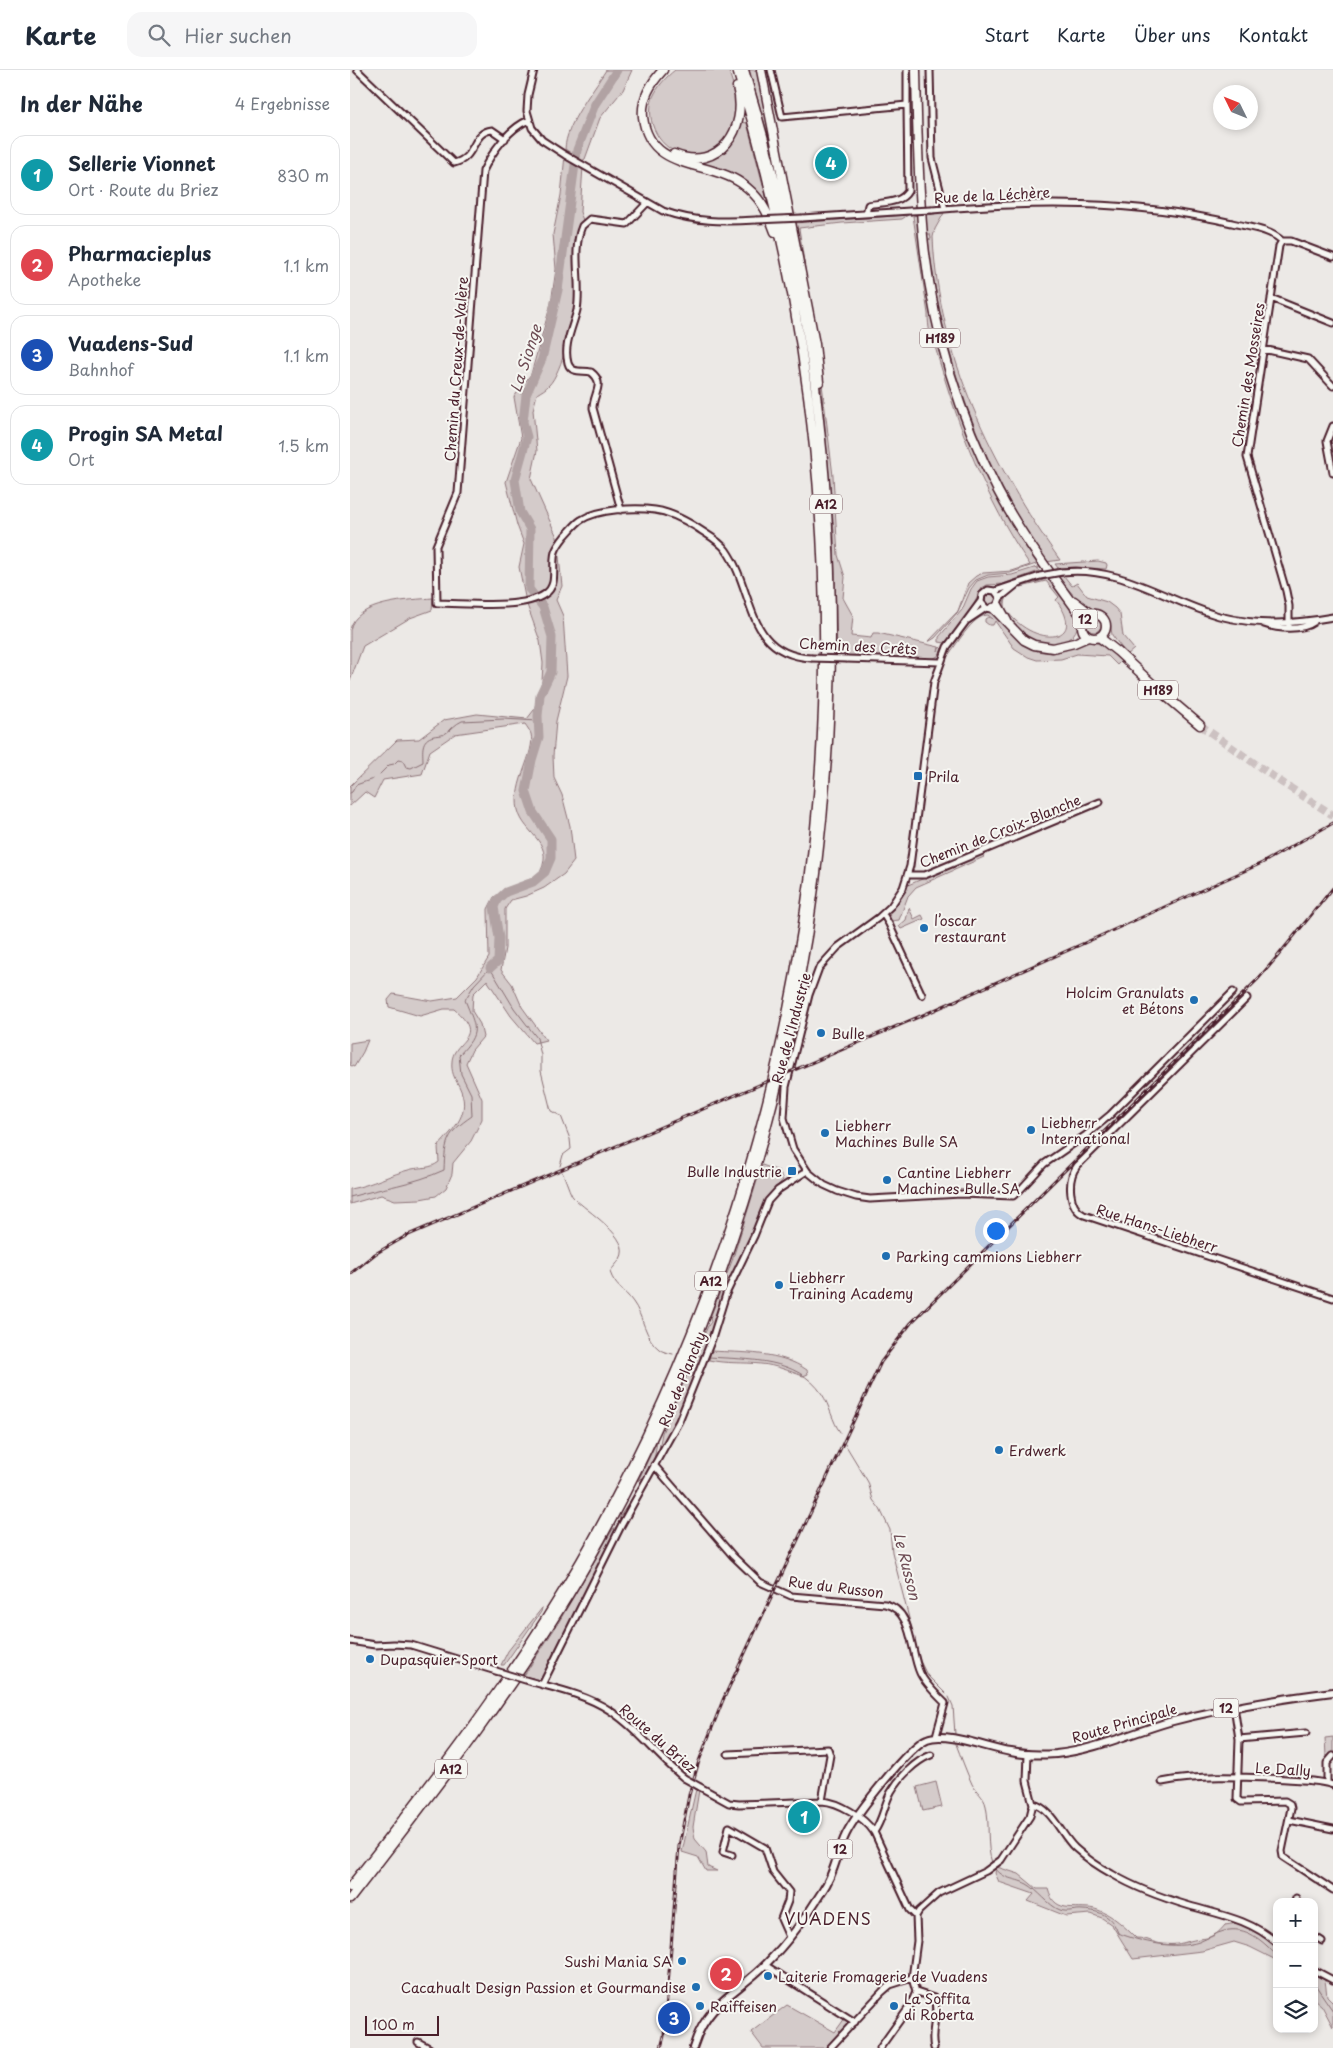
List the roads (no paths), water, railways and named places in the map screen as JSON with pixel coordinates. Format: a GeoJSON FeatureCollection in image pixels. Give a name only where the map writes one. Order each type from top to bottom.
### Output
{"type":"FeatureCollection","features":[{"type":"Feature","properties":{"kind":"highway"},"geometry":{"type":"LineString","coordinates":[[664,70],[652,84],[644,104],[644,122],[650,139],[660,150],[674,159],[727,176],[751,191],[766,211],[786,262]]}},
{"type":"Feature","properties":{"kind":"highway"},"geometry":{"type":"LineString","coordinates":[[670,70],[658,82],[650,98],[647,109],[649,124],[656,140],[666,150],[678,156],[696,158],[718,151],[729,141],[736,129],[740,102],[733,70]]}},
{"type":"Feature","properties":{"kind":"highway","name":"A12"},"geometry":{"type":"LineString","coordinates":[[350,1887],[431,1784],[497,1694],[555,1604],[608,1512],[659,1407],[700,1309],[733,1217],[763,1115],[788,1012],[808,888],[818,796],[825,666],[824,569],[818,480],[805,365],[786,262],[768,183],[737,70]]}},
{"type":"Feature","properties":{"kind":"highway","name":"A12"},"geometry":{"type":"LineString","coordinates":[[350,1899],[464,1752],[528,1660],[588,1561],[650,1443],[703,1320],[748,1194],[779,1083],[807,946],[820,849],[832,678],[830,565],[815,385],[795,272],[770,163],[744,70]]}},
{"type":"Feature","properties":{"kind":"highway"},"geometry":{"type":"LineString","coordinates":[[761,70],[815,344],[835,564],[837,668],[832,758],[822,866],[812,930],[807,946]]}},
{"type":"Feature","properties":{"kind":"highway","name":"H189"},"geometry":{"type":"LineString","coordinates":[[916,70],[923,238],[934,310],[947,362],[975,440],[999,493],[1029,544],[1070,599]]}},
{"type":"Feature","properties":{"kind":"highway","name":"12"},"geometry":{"type":"LineString","coordinates":[[1070,599],[1091,614],[1103,617],[1107,625],[1102,634],[1088,637],[1082,630],[1084,620],[1091,614]]}},
{"type":"Feature","properties":{"kind":"highway","name":"12"},"geometry":{"type":"LineString","coordinates":[[1070,599],[1084,620]]}},
{"type":"Feature","properties":{"kind":"highway"},"geometry":{"type":"LineString","coordinates":[[994,605],[1024,640],[1034,645],[1053,648],[1088,637]]}},
{"type":"Feature","properties":{"kind":"highway"},"geometry":{"type":"LineString","coordinates":[[1067,644],[1082,630]]}},
{"type":"Feature","properties":{"kind":"highway","name":"12"},"geometry":{"type":"LineString","coordinates":[[1102,634],[1118,652]]}},
{"type":"Feature","properties":{"kind":"highway","name":"H189"},"geometry":{"type":"LineString","coordinates":[[1118,652],[1200,725]]}},
{"type":"Feature","properties":{"kind":"main road","name":"Route Principale"},"geometry":{"type":"LineString","coordinates":[[936,1736],[1010,1752],[1028,1754],[1073,1752],[1097,1746],[1154,1726],[1234,1706],[1333,1692]]}},
{"type":"Feature","properties":{"kind":"main road","name":"12"},"geometry":{"type":"LineString","coordinates":[[692,2048],[698,2031],[714,2008],[765,1965],[790,1937],[827,1884],[841,1843],[856,1816],[916,1745],[936,1736]]}},
{"type":"Feature","properties":{"kind":"street"},"geometry":{"type":"LineString","coordinates":[[357,70],[454,163],[463,161],[470,154],[479,137],[486,130],[492,130],[505,139]]}},
{"type":"Feature","properties":{"kind":"street"},"geometry":{"type":"LineString","coordinates":[[529,120],[527,111],[528,95],[534,70]]}},
{"type":"Feature","properties":{"kind":"street"},"geometry":{"type":"LineString","coordinates":[[771,70],[782,117],[907,105]]}},
{"type":"Feature","properties":{"kind":"street"},"geometry":{"type":"LineString","coordinates":[[866,214],[868,204],[898,200],[906,195],[908,191],[907,70]]}},
{"type":"Feature","properties":{"kind":"street"},"geometry":{"type":"LineString","coordinates":[[930,70],[932,158],[945,209]]}},
{"type":"Feature","properties":{"kind":"street","name":"Chemin du Creux-de-Valère"},"geometry":{"type":"LineString","coordinates":[[437,603],[436,546],[445,521],[454,505],[459,485],[483,171],[488,161],[505,139],[516,127],[529,120]]}},
{"type":"Feature","properties":{"kind":"street","name":"Rue de la Léchère"},"geometry":{"type":"LineString","coordinates":[[529,120],[542,140],[583,166],[647,203],[670,213],[692,219],[710,222],[1064,203],[1136,207],[1203,216],[1271,234],[1282,241],[1291,240],[1333,257]]}},
{"type":"Feature","properties":{"kind":"street"},"geometry":{"type":"LineString","coordinates":[[621,510],[593,408],[593,402],[599,388],[598,380],[591,372],[573,370],[568,361],[569,338],[578,305],[577,253],[579,234],[583,224],[590,219],[626,224],[647,203]]}},
{"type":"Feature","properties":{"kind":"street","name":"Chemin des Mosseires"},"geometry":{"type":"LineString","coordinates":[[1282,241],[1279,246],[1247,464],[1286,591],[1289,606],[1289,625]]}},
{"type":"Feature","properties":{"kind":"street"},"geometry":{"type":"LineString","coordinates":[[1271,298],[1333,323]]}},
{"type":"Feature","properties":{"kind":"street"},"geometry":{"type":"LineString","coordinates":[[1263,349],[1308,359],[1333,386]]}},
{"type":"Feature","properties":{"kind":"street"},"geometry":{"type":"LineString","coordinates":[[1333,426],[1327,441],[1333,473]]}},
{"type":"Feature","properties":{"kind":"street","name":"Chemin des Crêts"},"geometry":{"type":"LineString","coordinates":[[437,603],[517,603],[542,596],[553,585],[554,558],[557,547],[575,524],[583,518],[595,514],[621,510],[654,509],[668,512],[683,519],[717,542],[730,557],[756,623],[766,638],[788,653],[811,658],[940,662]]}},
{"type":"Feature","properties":{"kind":"street"},"geometry":{"type":"LineString","coordinates":[[940,662],[953,638],[981,601],[982,595],[986,590],[995,591],[1040,576],[1062,572],[1087,572],[1119,577],[1219,616],[1261,623],[1289,625],[1333,616]]}},
{"type":"Feature","properties":{"kind":"street"},"geometry":{"type":"LineString","coordinates":[[965,622],[994,605],[1021,582]]}},
{"type":"Feature","properties":{"kind":"street"},"geometry":{"type":"LineString","coordinates":[[994,605],[995,591]]}},
{"type":"Feature","properties":{"kind":"street"},"geometry":{"type":"LineString","coordinates":[[981,601],[994,605]]}},
{"type":"Feature","properties":{"kind":"street","name":"Rue de l'Industrie"},"geometry":{"type":"LineString","coordinates":[[807,1171],[796,1156],[790,1142],[785,1124],[784,1105],[809,993],[818,971],[830,954],[883,914],[900,894],[908,875],[932,691],[940,662]]}},
{"type":"Feature","properties":{"kind":"street","name":"Chemin de Croix-Blanche"},"geometry":{"type":"LineString","coordinates":[[908,875],[925,876],[1100,802]]}},
{"type":"Feature","properties":{"kind":"street"},"geometry":{"type":"LineString","coordinates":[[883,914],[922,995]]}},
{"type":"Feature","properties":{"kind":"street"},"geometry":{"type":"LineString","coordinates":[[807,1171],[832,1189],[864,1198],[961,1194],[1013,1196],[1019,1192],[1044,1164],[1110,1115],[1233,992]]}},
{"type":"Feature","properties":{"kind":"street","name":"Rue Hans-Liebherr"},"geometry":{"type":"LineString","coordinates":[[1247,998],[1076,1168],[1073,1174],[1073,1204],[1077,1211],[1084,1216],[1333,1298]]}},
{"type":"Feature","properties":{"kind":"street","name":"Rue de Planchy"},"geometry":{"type":"LineString","coordinates":[[542,1685],[596,1573],[679,1422],[712,1339],[726,1294],[748,1249],[768,1201],[778,1190],[807,1171]]}},
{"type":"Feature","properties":{"kind":"street","name":"Rue du Russon"},"geometry":{"type":"LineString","coordinates":[[654,1465],[733,1556],[760,1582],[791,1596],[885,1604],[901,1612],[920,1673],[944,1703],[936,1736]]}},
{"type":"Feature","properties":{"kind":"street","name":"Route du Briez"},"geometry":{"type":"LineString","coordinates":[[350,1642],[375,1645],[411,1645],[580,1696],[610,1711],[628,1724],[662,1759],[684,1778],[725,1801],[739,1804],[822,1801],[839,1805],[868,1825],[874,1832]]}},
{"type":"Feature","properties":{"kind":"street","name":"Le Dally"},"geometry":{"type":"LineString","coordinates":[[1234,1706],[1239,1738],[1237,1800],[1241,1802],[1285,1801],[1291,1806],[1282,1851],[1283,1858],[1333,1890]]}},
{"type":"Feature","properties":{"kind":"street"},"geometry":{"type":"LineString","coordinates":[[1239,1738],[1306,1733]]}},
{"type":"Feature","properties":{"kind":"street"},"geometry":{"type":"LineString","coordinates":[[728,1754],[828,1749],[830,1755],[822,1801]]}},
{"type":"Feature","properties":{"kind":"street"},"geometry":{"type":"LineString","coordinates":[[880,2048],[910,2006],[916,1992],[912,1978],[917,1941],[916,1916],[924,1905],[939,1893],[991,1868],[997,1863],[1006,1853],[1030,1816],[1033,1804],[1027,1781],[1028,1754]]}},
{"type":"Feature","properties":{"kind":"street"},"geometry":{"type":"LineString","coordinates":[[916,1916],[910,1910],[874,1832],[884,1813],[891,1792],[914,1764],[932,1755]]}},
{"type":"Feature","properties":{"kind":"street","name":"Le Dally"},"geometry":{"type":"LineString","coordinates":[[1327,1783],[1327,1763],[1333,1756]]}},
{"type":"Feature","properties":{"kind":"street","name":"Le Dally"},"geometry":{"type":"LineString","coordinates":[[1162,1782],[1185,1778],[1237,1778],[1327,1783],[1333,1785]]}},
{"type":"Feature","properties":{"kind":"street"},"geometry":{"type":"LineString","coordinates":[[1033,1804],[1045,1810],[1075,1848],[1114,1876],[1143,1891],[1239,1919],[1258,1928],[1273,1940]]}},
{"type":"Feature","properties":{"kind":"street"},"geometry":{"type":"LineString","coordinates":[[1288,1820],[1333,1829]]}},
{"type":"Feature","properties":{"kind":"street"},"geometry":{"type":"LineString","coordinates":[[732,1855],[723,1852],[729,1826],[765,1848],[773,1872],[788,1892],[782,1920],[790,1937]]}},
{"type":"Feature","properties":{"kind":"street"},"geometry":{"type":"LineString","coordinates":[[1318,1938],[1322,1941]]}},
{"type":"Feature","properties":{"kind":"street"},"geometry":{"type":"LineString","coordinates":[[765,1965],[855,2022]]}},
{"type":"Feature","properties":{"kind":"street"},"geometry":{"type":"LineString","coordinates":[[1318,1972],[1333,1980]]}},
{"type":"Feature","properties":{"kind":"street"},"geometry":{"type":"LineString","coordinates":[[830,2048],[890,1985],[912,1978]]}},
{"type":"Feature","properties":{"kind":"street"},"geometry":{"type":"LineString","coordinates":[[916,1992],[934,1998],[936,2004],[931,2039],[934,2048]]}},
{"type":"Feature","properties":{"kind":"street"},"geometry":{"type":"LineString","coordinates":[[418,2042],[429,2048]]}},
{"type":"Feature","properties":{"kind":"waterway","name":"La Sionge"},"geometry":{"type":"LineString","coordinates":[[490,968],[498,961],[499,938],[494,907],[497,900],[506,892],[533,882],[545,872],[551,858],[551,839],[533,812],[526,791],[539,737],[540,695],[551,672],[552,637],[543,607],[529,589],[530,529],[520,512],[515,480],[527,437],[523,422],[526,395],[542,359],[558,290],[577,150],[595,104],[617,70]]}},
{"type":"Feature","properties":{"kind":"waterway"},"geometry":{"type":"LineString","coordinates":[[380,774],[389,765],[394,764],[398,760],[403,761],[406,767],[411,768],[423,762],[423,746],[426,740],[444,734],[462,721],[503,719],[538,721]]}},
{"type":"Feature","properties":{"kind":"waterway"},"geometry":{"type":"LineString","coordinates":[[350,793],[356,785],[373,779]]}},
{"type":"Feature","properties":{"kind":"waterway","name":"La Sionge"},"geometry":{"type":"LineString","coordinates":[[350,1197],[409,1182],[444,1170],[445,1151],[449,1138],[457,1127],[472,1116],[471,1094],[461,1074],[459,1055],[471,1041],[474,1029],[472,1017],[465,1000],[474,985],[490,968],[514,1008],[537,1038],[541,1055],[541,1071],[551,1111],[561,1116],[570,1139],[571,1149],[563,1155],[560,1166]]}},
{"type":"Feature","properties":{"kind":"waterway","name":"Le Russon"},"geometry":{"type":"LineString","coordinates":[[562,1172],[573,1197],[606,1225],[620,1242],[622,1251],[620,1259],[610,1272],[612,1277],[636,1307],[654,1345],[662,1351],[673,1354]]}},
{"type":"Feature","properties":{"kind":"waterway","name":"Le Russon"},"geometry":{"type":"LineString","coordinates":[[697,1356],[702,1356]]}},
{"type":"Feature","properties":{"kind":"waterway","name":"Le Russon"},"geometry":{"type":"LineString","coordinates":[[709,1357],[756,1360],[786,1367],[799,1373],[812,1382],[822,1394],[840,1432]]}},
{"type":"Feature","properties":{"kind":"waterway","name":"Le Russon"},"geometry":{"type":"LineString","coordinates":[[845,1444],[868,1482],[873,1500],[880,1509],[890,1530],[892,1552],[920,1661],[927,1675],[946,1694]]}},
{"type":"Feature","properties":{"kind":"waterway","name":"Le Russon"},"geometry":{"type":"LineString","coordinates":[[949,1697],[953,1706],[955,1734]]}},
{"type":"Feature","properties":{"kind":"waterway","name":"Le Russon"},"geometry":{"type":"LineString","coordinates":[[956,1744],[972,1784],[985,1803],[992,1863]]}},
{"type":"Feature","properties":{"kind":"waterway","name":"Le Russon"},"geometry":{"type":"LineString","coordinates":[[994,1867],[1002,1875],[1027,1884],[1060,1910],[1080,1910],[1105,1915],[1113,1922],[1118,1933],[1127,1936],[1158,1944],[1179,1945],[1199,1942],[1224,1931],[1240,1930],[1254,1936],[1273,1952]]}},
{"type":"Feature","properties":{"kind":"waterway","name":"Le Russon"},"geometry":{"type":"LineString","coordinates":[[1317,1988],[1333,2011]]}},
{"type":"Feature","properties":{"kind":"tunnel"},"geometry":{"type":"LineString","coordinates":[[1200,725],[1281,782],[1333,815]]}},
{"type":"Feature","properties":{"kind":"railway"},"geometry":{"type":"LineString","coordinates":[[350,1274],[375,1254],[406,1236],[930,1012],[1262,863],[1333,823]]}},
{"type":"Feature","properties":{"kind":"railway"},"geometry":{"type":"LineString","coordinates":[[661,2048],[664,2036],[679,1846],[689,1795],[699,1761],[723,1700],[881,1362],[911,1323],[1258,979],[1333,888]]}},
{"type":"Feature","properties":{"kind":"place","name":"Progin SA Metal"},"geometry":{"type":"Point","coordinates":[831,163]}},
{"type":"Feature","properties":{"kind":"place","name":"Prila"},"geometry":{"type":"Point","coordinates":[918,776]}},
{"type":"Feature","properties":{"kind":"place","name":"l’oscar restaurant"},"geometry":{"type":"Point","coordinates":[924,928]}},
{"type":"Feature","properties":{"kind":"place","name":"Holcim Granulats et Bétons"},"geometry":{"type":"Point","coordinates":[1194,1000]}},
{"type":"Feature","properties":{"kind":"place","name":"Bulle"},"geometry":{"type":"Point","coordinates":[821,1033]}},
{"type":"Feature","properties":{"kind":"place","name":"Liebherr International"},"geometry":{"type":"Point","coordinates":[1031,1130]}},
{"type":"Feature","properties":{"kind":"place","name":"Liebherr Machines Bulle SA"},"geometry":{"type":"Point","coordinates":[825,1133]}},
{"type":"Feature","properties":{"kind":"place","name":"Bulle Industrie"},"geometry":{"type":"Point","coordinates":[792,1171]}},
{"type":"Feature","properties":{"kind":"place","name":"Cantine Liebherr Machines Bulle SA"},"geometry":{"type":"Point","coordinates":[887,1180]}},
{"type":"Feature","properties":{"kind":"place","name":"Parking cammions Liebherr"},"geometry":{"type":"Point","coordinates":[886,1256]}},
{"type":"Feature","properties":{"kind":"place","name":"Liebherr Training Academy"},"geometry":{"type":"Point","coordinates":[779,1285]}},
{"type":"Feature","properties":{"kind":"place","name":"Erdwerk"},"geometry":{"type":"Point","coordinates":[999,1450]}},
{"type":"Feature","properties":{"kind":"place","name":"Dupasquier Sport"},"geometry":{"type":"Point","coordinates":[370,1659]}},
{"type":"Feature","properties":{"kind":"place","name":"Sellerie Vionnet"},"geometry":{"type":"Point","coordinates":[804,1817]}},
{"type":"Feature","properties":{"kind":"place","name":"Sushi Mania SA"},"geometry":{"type":"Point","coordinates":[682,1961]}},
{"type":"Feature","properties":{"kind":"place","name":"Pharmacieplus"},"geometry":{"type":"Point","coordinates":[726,1974]}},
{"type":"Feature","properties":{"kind":"place","name":"Laiterie Fromagerie de Vuadens"},"geometry":{"type":"Point","coordinates":[768,1976]}},
{"type":"Feature","properties":{"kind":"place","name":"Cacahualt Design Passion et Gourmandise"},"geometry":{"type":"Point","coordinates":[696,1987]}},
{"type":"Feature","properties":{"kind":"place","name":"Raiffeisen"},"geometry":{"type":"Point","coordinates":[700,2006]}},
{"type":"Feature","properties":{"kind":"place","name":"La Soffita di Roberta"},"geometry":{"type":"Point","coordinates":[894,2006]}},
{"type":"Feature","properties":{"kind":"place","name":"Vuadens-Sud"},"geometry":{"type":"Point","coordinates":[674,2018]}},
{"type":"Feature","properties":{"kind":"district","name":"VUADENS"},"geometry":{"type":"Point","coordinates":[828,1918]}}]}
